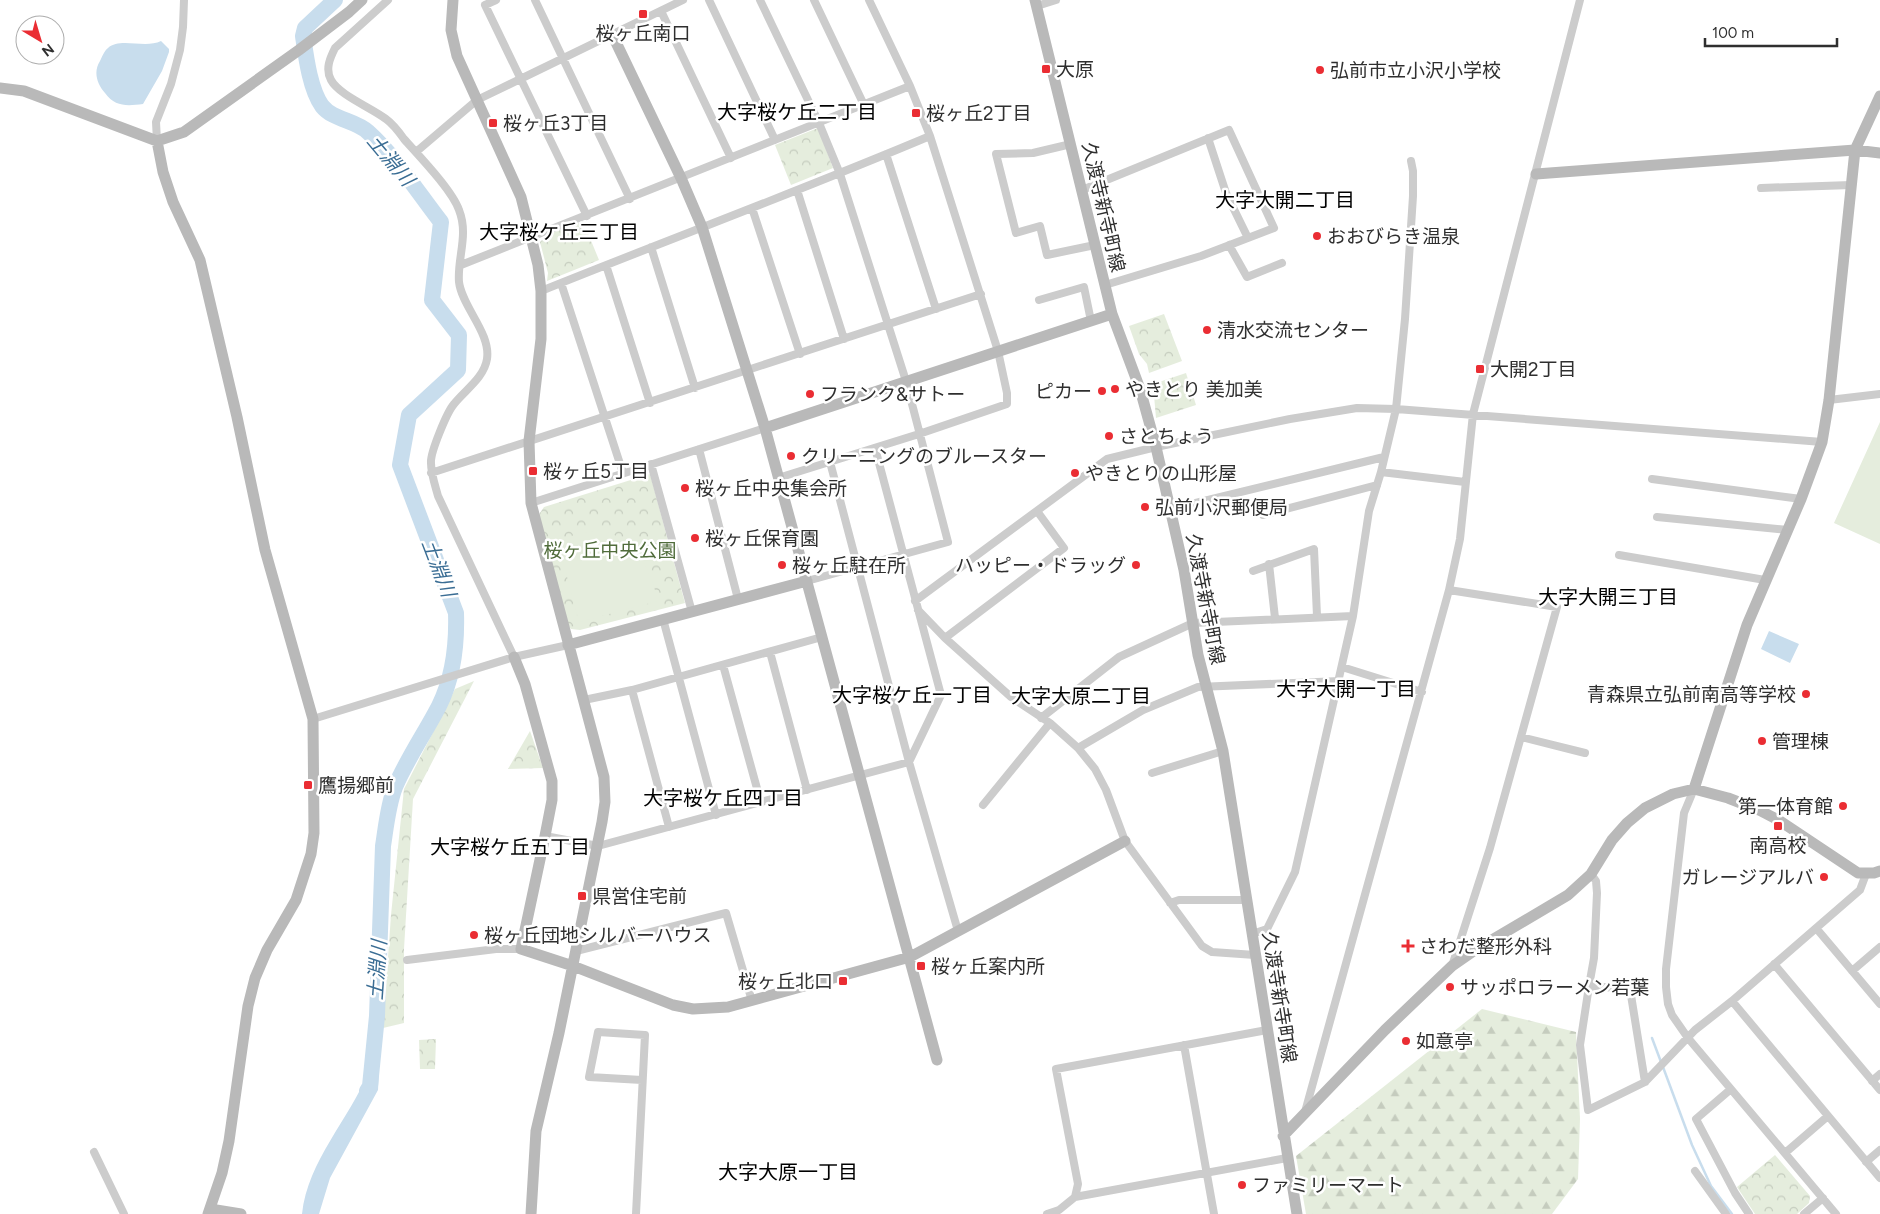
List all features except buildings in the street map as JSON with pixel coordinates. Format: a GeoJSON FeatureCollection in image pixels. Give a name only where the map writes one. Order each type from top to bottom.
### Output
{"type":"FeatureCollection","features":[{"type":"Feature","properties":{"kind":"street"},"geometry":{"type":"LineString","coordinates":[[184,0],[184,27],[180,50],[171,84],[156,122],[157,141],[163,172],[173,202],[202,267],[235,408],[265,550],[313,719],[314,833],[311,854],[296,900],[267,950],[255,978],[248,1006],[229,1141],[222,1173],[209,1212],[241,1214]]}},
{"type":"Feature","properties":{"kind":"street"},"geometry":{"type":"LineString","coordinates":[[0,88],[24,91],[157,141],[184,132],[310,42],[362,0]]}},
{"type":"Feature","properties":{"kind":"street"},"geometry":{"type":"LineString","coordinates":[[388,0],[335,48],[328,68],[331,79],[337,87],[387,120],[450,194],[460,211],[464,235],[459,281],[463,294],[487,345],[487,359],[483,370],[476,380],[448,411],[430,460],[431,473],[438,496],[525,684],[552,781],[552,800],[521,949]]}},
{"type":"Feature","properties":{"kind":"street"},"geometry":{"type":"LineString","coordinates":[[453,0],[451,30],[457,56],[521,198],[533,238],[541,291],[541,339],[529,441],[531,503],[604,777],[605,802],[598,846],[536,1131],[531,1214]]}},
{"type":"Feature","properties":{"kind":"street"},"geometry":{"type":"LineString","coordinates":[[496,0],[485,5],[587,216]]}},
{"type":"Feature","properties":{"kind":"street"},"geometry":{"type":"LineString","coordinates":[[535,0],[630,199]]}},
{"type":"Feature","properties":{"kind":"street"},"geometry":{"type":"LineString","coordinates":[[416,152],[477,100],[683,0]]}},
{"type":"Feature","properties":{"kind":"street"},"geometry":{"type":"LineString","coordinates":[[709,0],[775,140]]}},
{"type":"Feature","properties":{"kind":"street"},"geometry":{"type":"LineString","coordinates":[[313,719],[514,657],[568,645],[948,542],[906,382],[840,174],[820,123],[760,0]]}},
{"type":"Feature","properties":{"kind":"street"},"geometry":{"type":"LineString","coordinates":[[814,0],[864,105]]}},
{"type":"Feature","properties":{"kind":"street"},"geometry":{"type":"LineString","coordinates":[[778,478],[920,434],[1007,404],[1007,393],[998,351],[930,136],[910,86],[868,0]]}},
{"type":"Feature","properties":{"kind":"street"},"geometry":{"type":"LineString","coordinates":[[1036,3],[1056,0]]}},
{"type":"Feature","properties":{"kind":"street"},"geometry":{"type":"LineString","coordinates":[[1304,1114],[1449,590],[1460,539],[1472,414],[1580,0]]}},
{"type":"Feature","properties":{"kind":"street","name":"久渡寺新寺町線"},"geometry":{"type":"LineString","coordinates":[[1036,3],[1112,314],[1140,389],[1156,446],[1184,570],[1198,655],[1223,750],[1283,1136],[1297,1214]]}},
{"type":"Feature","properties":{"kind":"street"},"geometry":{"type":"LineString","coordinates":[[661,11],[731,158]]}},
{"type":"Feature","properties":{"kind":"street"},"geometry":{"type":"LineString","coordinates":[[612,34],[681,178],[702,227],[765,428],[937,1060]]}},
{"type":"Feature","properties":{"kind":"street"},"geometry":{"type":"LineString","coordinates":[[461,265],[533,238],[910,86]]}},
{"type":"Feature","properties":{"kind":"street"},"geometry":{"type":"LineString","coordinates":[[1836,1214],[1675,1020],[1668,1004],[1666,969],[1684,813],[1694,789],[1747,625],[1801,499],[1822,442],[1829,400],[1855,150],[1880,96]]}},
{"type":"Feature","properties":{"kind":"street"},"geometry":{"type":"LineString","coordinates":[[1082,190],[1229,130],[1274,228],[1201,256],[1105,285]]}},
{"type":"Feature","properties":{"kind":"street"},"geometry":{"type":"LineString","coordinates":[[541,291],[840,174],[930,136]]}},
{"type":"Feature","properties":{"kind":"street"},"geometry":{"type":"LineString","coordinates":[[1208,138],[1226,193],[1248,238]]}},
{"type":"Feature","properties":{"kind":"street"},"geometry":{"type":"LineString","coordinates":[[1071,144],[1032,152],[996,154],[1016,233],[1040,226],[1047,255],[1095,245]]}},
{"type":"Feature","properties":{"kind":"street"},"geometry":{"type":"LineString","coordinates":[[1536,174],[1855,150],[1880,153]]}},
{"type":"Feature","properties":{"kind":"street"},"geometry":{"type":"LineString","coordinates":[[886,154],[936,309]]}},
{"type":"Feature","properties":{"kind":"street"},"geometry":{"type":"LineString","coordinates":[[1252,934],[1267,928],[1295,872],[1340,681],[1353,616],[1369,511],[1381,472],[1396,409],[1405,319],[1413,196],[1411,161]]}},
{"type":"Feature","properties":{"kind":"street"},"geometry":{"type":"LineString","coordinates":[[1761,188],[1851,185]]}},
{"type":"Feature","properties":{"kind":"street"},"geometry":{"type":"LineString","coordinates":[[797,190],[844,339]]}},
{"type":"Feature","properties":{"kind":"street"},"geometry":{"type":"LineString","coordinates":[[752,208],[800,354]]}},
{"type":"Feature","properties":{"kind":"street"},"geometry":{"type":"LineString","coordinates":[[1229,245],[1247,277],[1282,264]]}},
{"type":"Feature","properties":{"kind":"street"},"geometry":{"type":"LineString","coordinates":[[651,247],[695,388]]}},
{"type":"Feature","properties":{"kind":"street"},"geometry":{"type":"LineString","coordinates":[[606,265],[650,402]]}},
{"type":"Feature","properties":{"kind":"street"},"geometry":{"type":"LineString","coordinates":[[561,283],[624,473]]}},
{"type":"Feature","properties":{"kind":"street"},"geometry":{"type":"LineString","coordinates":[[1039,300],[1084,287],[1091,321]]}},
{"type":"Feature","properties":{"kind":"street"},"geometry":{"type":"LineString","coordinates":[[431,473],[981,294]]}},
{"type":"Feature","properties":{"kind":"street"},"geometry":{"type":"LineString","coordinates":[[531,503],[1112,314]]}},
{"type":"Feature","properties":{"kind":"street"},"geometry":{"type":"LineString","coordinates":[[1829,400],[1880,394]]}},
{"type":"Feature","properties":{"kind":"street"},"geometry":{"type":"LineString","coordinates":[[916,605],[1107,459],[1156,446],[1327,412],[1357,408],[1396,409],[1822,442]]}},
{"type":"Feature","properties":{"kind":"street"},"geometry":{"type":"LineString","coordinates":[[545,836],[598,846],[909,762],[941,695],[874,448]]}},
{"type":"Feature","properties":{"kind":"street"},"geometry":{"type":"LineString","coordinates":[[699,449],[738,599]]}},
{"type":"Feature","properties":{"kind":"street"},"geometry":{"type":"LineString","coordinates":[[1171,509],[1384,457]]}},
{"type":"Feature","properties":{"kind":"street"},"geometry":{"type":"LineString","coordinates":[[830,462],[909,762],[958,931]]}},
{"type":"Feature","properties":{"kind":"street"},"geometry":{"type":"LineString","coordinates":[[651,464],[692,612]]}},
{"type":"Feature","properties":{"kind":"street"},"geometry":{"type":"LineString","coordinates":[[1381,472],[1465,482]]}},
{"type":"Feature","properties":{"kind":"street"},"geometry":{"type":"LineString","coordinates":[[1652,479],[1801,499]]}},
{"type":"Feature","properties":{"kind":"street"},"geometry":{"type":"LineString","coordinates":[[1263,515],[1377,485]]}},
{"type":"Feature","properties":{"kind":"street"},"geometry":{"type":"LineString","coordinates":[[945,638],[1064,548],[1037,511]]}},
{"type":"Feature","properties":{"kind":"street"},"geometry":{"type":"LineString","coordinates":[[1656,517],[1788,530]]}},
{"type":"Feature","properties":{"kind":"street"},"geometry":{"type":"LineString","coordinates":[[1253,571],[1314,549],[1317,616]]}},
{"type":"Feature","properties":{"kind":"street"},"geometry":{"type":"LineString","coordinates":[[1619,556],[1765,580]]}},
{"type":"Feature","properties":{"kind":"street"},"geometry":{"type":"LineString","coordinates":[[1269,564],[1275,618]]}},
{"type":"Feature","properties":{"kind":"street"},"geometry":{"type":"LineString","coordinates":[[1449,590],[1557,607],[1490,848],[1452,966]]}},
{"type":"Feature","properties":{"kind":"street"},"geometry":{"type":"LineString","coordinates":[[916,605],[945,638],[1011,697],[1050,723],[1078,748],[1094,769],[1106,790],[1125,841],[1202,946],[1212,952],[1256,955]]}},
{"type":"Feature","properties":{"kind":"street"},"geometry":{"type":"LineString","coordinates":[[1040,718],[1119,657],[1193,623],[1317,616],[1353,616]]}},
{"type":"Feature","properties":{"kind":"street"},"geometry":{"type":"LineString","coordinates":[[663,619],[716,815]]}},
{"type":"Feature","properties":{"kind":"street"},"geometry":{"type":"LineString","coordinates":[[584,700],[678,678],[822,637]]}},
{"type":"Feature","properties":{"kind":"street"},"geometry":{"type":"LineString","coordinates":[[770,652],[808,790]]}},
{"type":"Feature","properties":{"kind":"street"},"geometry":{"type":"LineString","coordinates":[[723,665],[761,803]]}},
{"type":"Feature","properties":{"kind":"street"},"geometry":{"type":"LineString","coordinates":[[1342,667],[1422,692]]}},
{"type":"Feature","properties":{"kind":"street"},"geometry":{"type":"LineString","coordinates":[[1078,748],[1143,710],[1198,687],[1340,681]]}},
{"type":"Feature","properties":{"kind":"street"},"geometry":{"type":"LineString","coordinates":[[632,690],[669,827]]}},
{"type":"Feature","properties":{"kind":"street"},"geometry":{"type":"LineString","coordinates":[[983,805],[1050,723]]}},
{"type":"Feature","properties":{"kind":"street"},"geometry":{"type":"LineString","coordinates":[[1521,737],[1585,753]]}},
{"type":"Feature","properties":{"kind":"street"},"geometry":{"type":"LineString","coordinates":[[1152,774],[1223,750]]}},
{"type":"Feature","properties":{"kind":"street"},"geometry":{"type":"LineString","coordinates":[[1283,1136],[1385,1030],[1452,966],[1475,950],[1568,895],[1591,874],[1612,840],[1627,823],[1646,808],[1673,794],[1694,789],[1728,798],[1759,810],[1780,822],[1858,873],[1866,874],[1880,871]]}},
{"type":"Feature","properties":{"kind":"street"},"geometry":{"type":"LineString","coordinates":[[408,960],[496,949],[521,949],[573,966],[673,1005],[693,1009],[711,1009],[752,1002],[910,957],[1125,841]]}},
{"type":"Feature","properties":{"kind":"street"},"geometry":{"type":"LineString","coordinates":[[1591,874],[1596,881],[1597,893],[1594,958],[1580,1045],[1588,1110],[1645,1082],[1695,1030],[1732,1001],[1860,890],[1866,874]]}},
{"type":"Feature","properties":{"kind":"street"},"geometry":{"type":"LineString","coordinates":[[1170,903],[1179,900],[1247,900]]}},
{"type":"Feature","properties":{"kind":"street"},"geometry":{"type":"LineString","coordinates":[[576,951],[726,913],[752,1002]]}},
{"type":"Feature","properties":{"kind":"street"},"geometry":{"type":"LineString","coordinates":[[1816,928],[1880,1004]]}},
{"type":"Feature","properties":{"kind":"street"},"geometry":{"type":"LineString","coordinates":[[1852,971],[1880,947]]}},
{"type":"Feature","properties":{"kind":"street"},"geometry":{"type":"LineString","coordinates":[[1774,964],[1880,1090]]}},
{"type":"Feature","properties":{"kind":"street"},"geometry":{"type":"LineString","coordinates":[[1589,986],[1630,989],[1645,1082]]}},
{"type":"Feature","properties":{"kind":"street"},"geometry":{"type":"LineString","coordinates":[[1732,1001],[1880,1178]]}},
{"type":"Feature","properties":{"kind":"street"},"geometry":{"type":"LineString","coordinates":[[1075,1197],[1078,1184],[1056,1069],[1267,1030]]}},
{"type":"Feature","properties":{"kind":"street"},"geometry":{"type":"LineString","coordinates":[[636,1214],[645,1035],[598,1032],[589,1077],[642,1080]]}},
{"type":"Feature","properties":{"kind":"street"},"geometry":{"type":"LineString","coordinates":[[1184,1045],[1214,1214]]}},
{"type":"Feature","properties":{"kind":"street"},"geometry":{"type":"LineString","coordinates":[[1872,1081],[1880,1074]]}},
{"type":"Feature","properties":{"kind":"street"},"geometry":{"type":"LineString","coordinates":[[1731,1089],[1696,1119],[1735,1194],[1749,1214]]}},
{"type":"Feature","properties":{"kind":"street"},"geometry":{"type":"LineString","coordinates":[[1785,1153],[1828,1116]]}},
{"type":"Feature","properties":{"kind":"street"},"geometry":{"type":"LineString","coordinates":[[1866,1162],[1880,1150]]}},
{"type":"Feature","properties":{"kind":"street"},"geometry":{"type":"LineString","coordinates":[[94,1152],[124,1214]]}},
{"type":"Feature","properties":{"kind":"street"},"geometry":{"type":"LineString","coordinates":[[1047,1214],[1059,1210],[1075,1197],[1287,1158]]}},
{"type":"Feature","properties":{"kind":"street"},"geometry":{"type":"LineString","coordinates":[[1695,1172],[1726,1214]]}},
{"type":"Feature","properties":{"kind":"street"},"geometry":{"type":"LineString","coordinates":[[1804,1214],[1823,1198]]}},
{"type":"Feature","properties":{"kind":"green space"},"geometry":{"type":"Polygon","coordinates":[[[818,128],[833,168],[791,185],[775,145],[818,128]]]}},
{"type":"Feature","properties":{"kind":"green space"},"geometry":{"type":"Polygon","coordinates":[[[583,221],[599,260],[547,281],[548,273],[540,242],[547,235],[583,221]]]}},
{"type":"Feature","properties":{"kind":"green space"},"geometry":{"type":"Polygon","coordinates":[[[1164,314],[1182,361],[1149,373],[1147,364],[1139,354],[1129,326],[1164,314]]]}},
{"type":"Feature","properties":{"kind":"green space"},"geometry":{"type":"Polygon","coordinates":[[[1186,373],[1196,405],[1156,418],[1153,384],[1186,373]]]}},
{"type":"Feature","properties":{"kind":"green space"},"geometry":{"type":"Polygon","coordinates":[[[1880,422],[1880,544],[1834,523],[1880,422]]]}},
{"type":"Feature","properties":{"kind":"green space","name":"桜ヶ丘中央公園"},"geometry":{"type":"Polygon","coordinates":[[[650,474],[685,603],[580,630],[571,629],[568,625],[538,516],[544,507],[650,474]]]}},
{"type":"Feature","properties":{"kind":"green space"},"geometry":{"type":"Polygon","coordinates":[[[598,530],[611,533],[622,539],[639,555],[655,589],[658,601],[579,622],[557,539],[598,530]]]}},
{"type":"Feature","properties":{"kind":"green space"},"geometry":{"type":"Polygon","coordinates":[[[474,681],[413,799],[404,949],[404,1023],[383,1028],[391,915],[404,789],[455,689],[474,681]]]}},
{"type":"Feature","properties":{"kind":"green space"},"geometry":{"type":"Polygon","coordinates":[[[530,731],[543,768],[508,769],[530,731]]]}},
{"type":"Feature","properties":{"kind":"green space"},"geometry":{"type":"Polygon","coordinates":[[[1482,1009],[1576,1032],[1580,1119],[1578,1179],[1552,1214],[1306,1214],[1296,1156],[1482,1009]]]}},
{"type":"Feature","properties":{"kind":"green space"},"geometry":{"type":"Polygon","coordinates":[[[436,1039],[435,1069],[420,1069],[419,1040],[436,1039]]]}},
{"type":"Feature","properties":{"kind":"green space"},"geometry":{"type":"Polygon","coordinates":[[[1775,1155],[1810,1196],[1809,1203],[1797,1214],[1755,1214],[1737,1187],[1775,1155]]]}},
{"type":"Feature","properties":{"kind":"water"},"geometry":{"type":"Polygon","coordinates":[[[161,41],[169,49],[169,52],[162,71],[143,104],[122,104],[109,98],[100,86],[96,74],[98,65],[107,49],[119,43],[148,44],[161,41]]]}},
{"type":"Feature","properties":{"kind":"water"},"geometry":{"type":"Polygon","coordinates":[[[1769,631],[1799,644],[1790,663],[1761,649],[1769,631]]]}},
{"type":"Feature","properties":{"kind":"water"},"geometry":{"type":"Polygon","coordinates":[[[369,1071],[379,1072],[378,1090],[330,1178],[319,1214],[302,1214],[312,1176],[361,1089],[369,1071]]]}},
{"type":"Feature","properties":{"kind":"waterway","name":"土淵川"},"geometry":{"type":"LineString","coordinates":[[335,0],[305,28],[303,36],[314,91],[327,111],[363,128],[378,142],[441,222],[432,300],[459,335],[458,370],[409,415],[400,465],[456,613],[456,637],[451,673],[444,695],[395,787],[389,809],[383,846],[377,1016],[370,1086],[367,1091]]}},
{"type":"Feature","properties":{"kind":"waterway"},"geometry":{"type":"LineString","coordinates":[[1652,1038],[1661,1062]]}},
{"type":"Feature","properties":{"kind":"waterway"},"geometry":{"type":"LineString","coordinates":[[1663,1067],[1692,1145],[1711,1186],[1732,1214]]}},
{"type":"Feature","properties":{"kind":"place","name":"桜ヶ丘南口"},"geometry":{"type":"Point","coordinates":[643,14]}},
{"type":"Feature","properties":{"kind":"place","name":"大原"},"geometry":{"type":"Point","coordinates":[1046,69]}},
{"type":"Feature","properties":{"kind":"place","name":"弘前市立小沢小学校"},"geometry":{"type":"Point","coordinates":[1320,70]}},
{"type":"Feature","properties":{"kind":"place","name":"桜ヶ丘2丁目"},"geometry":{"type":"Point","coordinates":[916,113]}},
{"type":"Feature","properties":{"kind":"place","name":"桜ヶ丘3丁目"},"geometry":{"type":"Point","coordinates":[493,123]}},
{"type":"Feature","properties":{"kind":"place","name":"おおびらき温泉"},"geometry":{"type":"Point","coordinates":[1317,236]}},
{"type":"Feature","properties":{"kind":"place","name":"清水交流センター"},"geometry":{"type":"Point","coordinates":[1207,330]}},
{"type":"Feature","properties":{"kind":"place","name":"大開2丁目"},"geometry":{"type":"Point","coordinates":[1480,369]}},
{"type":"Feature","properties":{"kind":"place","name":"やきとり 美加美"},"geometry":{"type":"Point","coordinates":[1115,389]}},
{"type":"Feature","properties":{"kind":"place","name":"ピカー"},"geometry":{"type":"Point","coordinates":[1102,391]}},
{"type":"Feature","properties":{"kind":"place","name":"フランク&サトー"},"geometry":{"type":"Point","coordinates":[810,394]}},
{"type":"Feature","properties":{"kind":"place","name":"さとちょう"},"geometry":{"type":"Point","coordinates":[1109,436]}},
{"type":"Feature","properties":{"kind":"place","name":"クリーニングのブルースター"},"geometry":{"type":"Point","coordinates":[791,456]}},
{"type":"Feature","properties":{"kind":"place","name":"桜ヶ丘5丁目"},"geometry":{"type":"Point","coordinates":[533,471]}},
{"type":"Feature","properties":{"kind":"place","name":"やきとりの山形屋"},"geometry":{"type":"Point","coordinates":[1075,473]}},
{"type":"Feature","properties":{"kind":"place","name":"桜ヶ丘中央集会所"},"geometry":{"type":"Point","coordinates":[685,488]}},
{"type":"Feature","properties":{"kind":"place","name":"弘前小沢郵便局"},"geometry":{"type":"Point","coordinates":[1145,507]}},
{"type":"Feature","properties":{"kind":"place","name":"桜ヶ丘保育園"},"geometry":{"type":"Point","coordinates":[695,538]}},
{"type":"Feature","properties":{"kind":"place","name":"桜ヶ丘駐在所"},"geometry":{"type":"Point","coordinates":[782,565]}},
{"type":"Feature","properties":{"kind":"place","name":"ハッピー・ドラッグ"},"geometry":{"type":"Point","coordinates":[1136,565]}},
{"type":"Feature","properties":{"kind":"place","name":"青森県立弘前南高等学校"},"geometry":{"type":"Point","coordinates":[1806,694]}},
{"type":"Feature","properties":{"kind":"place","name":"管理棟"},"geometry":{"type":"Point","coordinates":[1762,741]}},
{"type":"Feature","properties":{"kind":"place","name":"鷹揚郷前"},"geometry":{"type":"Point","coordinates":[308,785]}},
{"type":"Feature","properties":{"kind":"place","name":"第一体育館"},"geometry":{"type":"Point","coordinates":[1843,806]}},
{"type":"Feature","properties":{"kind":"place","name":"南高校"},"geometry":{"type":"Point","coordinates":[1778,826]}},
{"type":"Feature","properties":{"kind":"place","name":"ガレージアルバ"},"geometry":{"type":"Point","coordinates":[1824,877]}},
{"type":"Feature","properties":{"kind":"place","name":"県営住宅前"},"geometry":{"type":"Point","coordinates":[582,896]}},
{"type":"Feature","properties":{"kind":"place","name":"桜ヶ丘団地シルバーハウス"},"geometry":{"type":"Point","coordinates":[474,935]}},
{"type":"Feature","properties":{"kind":"place","name":"さわだ整形外科"},"geometry":{"type":"Point","coordinates":[1408,946]}},
{"type":"Feature","properties":{"kind":"place","name":"桜ヶ丘案内所"},"geometry":{"type":"Point","coordinates":[921,966]}},
{"type":"Feature","properties":{"kind":"place","name":"桜ヶ丘北口"},"geometry":{"type":"Point","coordinates":[843,981]}},
{"type":"Feature","properties":{"kind":"place","name":"サッポロラーメン若葉"},"geometry":{"type":"Point","coordinates":[1450,987]}},
{"type":"Feature","properties":{"kind":"place","name":"如意亭"},"geometry":{"type":"Point","coordinates":[1406,1041]}},
{"type":"Feature","properties":{"kind":"place","name":"ファミリーマート"},"geometry":{"type":"Point","coordinates":[1242,1185]}},
{"type":"Feature","properties":{"kind":"district","name":"大字桜ケ丘二丁目"},"geometry":{"type":"Point","coordinates":[797,112]}},
{"type":"Feature","properties":{"kind":"district","name":"大字大開二丁目"},"geometry":{"type":"Point","coordinates":[1285,200]}},
{"type":"Feature","properties":{"kind":"district","name":"大字桜ケ丘三丁目"},"geometry":{"type":"Point","coordinates":[559,232]}},
{"type":"Feature","properties":{"kind":"district","name":"大字大開三丁目"},"geometry":{"type":"Point","coordinates":[1608,597]}},
{"type":"Feature","properties":{"kind":"district","name":"大字大開一丁目"},"geometry":{"type":"Point","coordinates":[1346,689]}},
{"type":"Feature","properties":{"kind":"district","name":"大字桜ケ丘一丁目"},"geometry":{"type":"Point","coordinates":[912,695]}},
{"type":"Feature","properties":{"kind":"district","name":"大字大原二丁目"},"geometry":{"type":"Point","coordinates":[1081,696]}},
{"type":"Feature","properties":{"kind":"district","name":"大字桜ケ丘四丁目"},"geometry":{"type":"Point","coordinates":[723,798]}},
{"type":"Feature","properties":{"kind":"district","name":"大字桜ケ丘五丁目"},"geometry":{"type":"Point","coordinates":[510,847]}},
{"type":"Feature","properties":{"kind":"district","name":"大字大原一丁目"},"geometry":{"type":"Point","coordinates":[788,1172]}}]}
